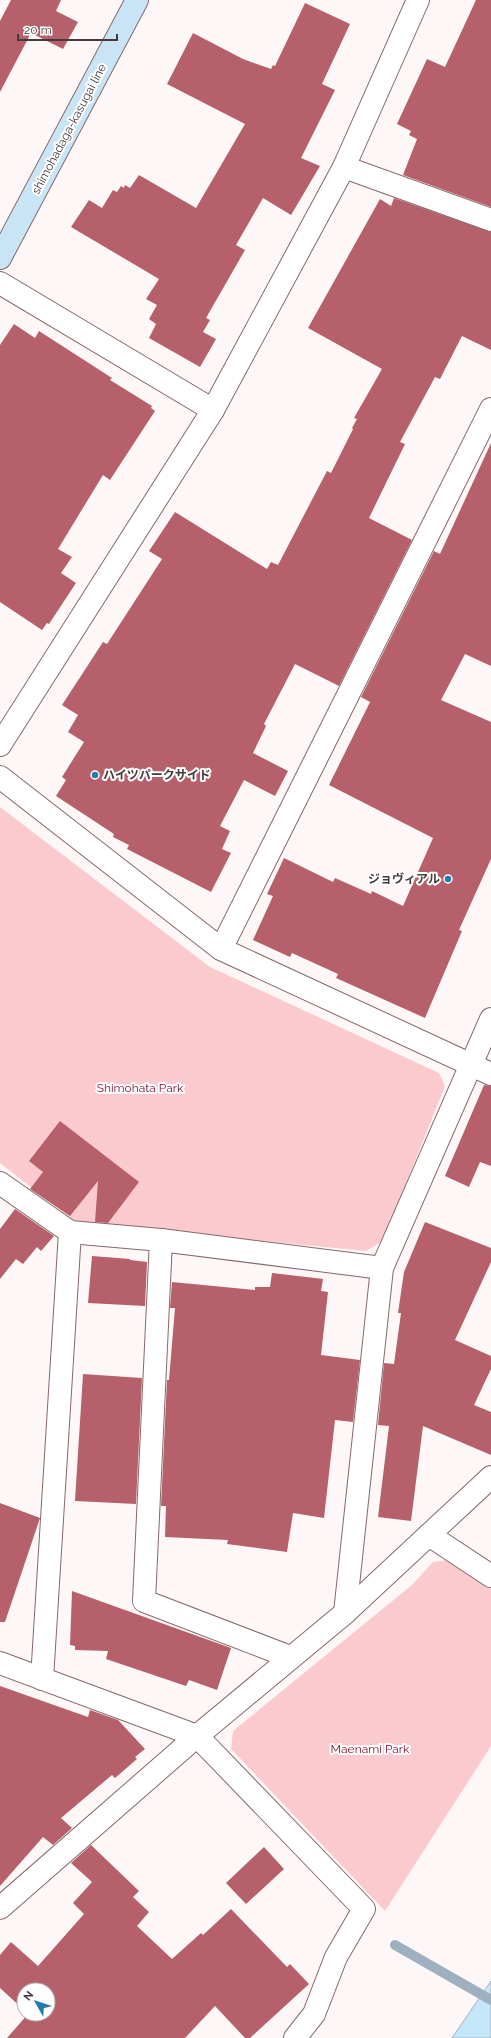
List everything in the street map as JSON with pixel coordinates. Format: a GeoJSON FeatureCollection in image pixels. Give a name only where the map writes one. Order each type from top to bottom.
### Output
{"type":"FeatureCollection","features":[{"type":"Feature","properties":{"kind":"main road","name":"shimohadaga-kasugai line"},"geometry":{"type":"LineString","coordinates":[[0,258],[137,0]]}},
{"type":"Feature","properties":{"kind":"street"},"geometry":{"type":"LineString","coordinates":[[0,745],[213,410],[344,167],[418,0]]}},
{"type":"Feature","properties":{"kind":"street"},"geometry":{"type":"LineString","coordinates":[[344,167],[491,220]]}},
{"type":"Feature","properties":{"kind":"street"},"geometry":{"type":"LineString","coordinates":[[0,283],[213,410]]}},
{"type":"Feature","properties":{"kind":"street"},"geometry":{"type":"LineString","coordinates":[[221,949],[491,408]]}},
{"type":"Feature","properties":{"kind":"street"},"geometry":{"type":"LineString","coordinates":[[0,777],[221,949],[491,1074]]}},
{"type":"Feature","properties":{"kind":"street"},"geometry":{"type":"LineString","coordinates":[[346,1613],[382,1268],[491,1019]]}},
{"type":"Feature","properties":{"kind":"street"},"geometry":{"type":"LineString","coordinates":[[0,1183],[70,1232],[162,1240],[382,1268]]}},
{"type":"Feature","properties":{"kind":"street"},"geometry":{"type":"LineString","coordinates":[[42,1679],[70,1232]]}},
{"type":"Feature","properties":{"kind":"street"},"geometry":{"type":"LineString","coordinates":[[162,1240],[144,1601],[290,1658]]}},
{"type":"Feature","properties":{"kind":"street"},"geometry":{"type":"LineString","coordinates":[[0,1908],[197,1736],[346,1613],[491,1477]]}},
{"type":"Feature","properties":{"kind":"street"},"geometry":{"type":"LineString","coordinates":[[429,1535],[491,1576]]}},
{"type":"Feature","properties":{"kind":"street"},"geometry":{"type":"LineString","coordinates":[[0,1663],[197,1736],[364,1909],[336,1957],[314,2014],[295,2038]]}},
{"type":"Feature","properties":{"kind":"green space","name":"Shimohata Park"},"geometry":{"type":"Polygon","coordinates":[[[0,807],[210,967],[439,1073],[445,1086],[383,1241],[366,1251],[77,1223],[0,1163],[0,807]]]}},
{"type":"Feature","properties":{"kind":"green space","name":"Maenami Park"},"geometry":{"type":"Polygon","coordinates":[[[448,1560],[491,1589],[491,1746],[385,1911],[231,1749],[233,1731],[412,1585],[433,1562],[448,1560]]]}},
{"type":"Feature","properties":{"kind":"water"},"geometry":{"type":"Polygon","coordinates":[[[491,1981],[491,2038],[452,2038],[491,1981]]]}},
{"type":"Feature","properties":{"kind":"building"},"geometry":{"type":"Polygon","coordinates":[[[11,0],[61,0],[56,11],[78,22],[63,49],[31,33],[0,92],[0,21],[11,0]]]}},
{"type":"Feature","properties":{"kind":"building"},"geometry":{"type":"Polygon","coordinates":[[[476,0],[491,0],[491,207],[403,175],[417,139],[409,135],[411,131],[397,124],[427,59],[445,67],[476,0]]]}},
{"type":"Feature","properties":{"kind":"building"},"geometry":{"type":"Polygon","coordinates":[[[305,3],[350,24],[322,84],[335,90],[301,158],[320,166],[291,215],[263,198],[236,245],[245,250],[206,318],[210,320],[203,332],[216,339],[200,367],[149,338],[156,324],[149,319],[157,305],[146,299],[159,279],[71,227],[89,200],[102,208],[113,190],[117,192],[121,186],[124,188],[125,185],[130,188],[139,175],[196,208],[245,124],[167,84],[193,33],[243,59],[271,69],[273,65],[275,66],[305,3]]]}},
{"type":"Feature","properties":{"kind":"building"},"geometry":{"type":"Polygon","coordinates":[[[394,198],[491,232],[491,350],[462,336],[440,379],[435,377],[400,442],[405,444],[369,518],[412,540],[339,686],[295,664],[264,724],[266,726],[253,753],[288,771],[275,796],[244,780],[220,826],[230,831],[222,849],[231,853],[211,892],[127,849],[129,845],[113,837],[114,834],[56,796],[66,780],[62,777],[84,742],[68,732],[78,715],[62,705],[103,642],[107,644],[162,559],[149,551],[175,512],[267,569],[271,562],[278,565],[327,471],[331,473],[353,429],[352,428],[357,419],[354,418],[382,369],[308,328],[380,199],[391,206],[394,198]]]}},
{"type":"Feature","properties":{"kind":"building"},"geometry":{"type":"Polygon","coordinates":[[[14,324],[35,338],[39,331],[112,378],[110,380],[152,406],[151,408],[155,411],[110,480],[103,475],[58,549],[72,557],[61,573],[76,583],[49,624],[47,623],[42,630],[0,602],[0,345],[14,324]]]}},
{"type":"Feature","properties":{"kind":"building"},"geometry":{"type":"Polygon","coordinates":[[[491,443],[491,666],[465,654],[441,700],[491,722],[491,859],[459,930],[462,931],[425,1018],[336,978],[338,974],[292,953],[290,957],[253,940],[273,896],[267,894],[284,858],[333,882],[335,878],[371,894],[372,891],[403,906],[433,838],[329,785],[370,702],[361,697],[434,551],[440,554],[491,443]]]}},
{"type":"Feature","properties":{"kind":"building"},"geometry":{"type":"Polygon","coordinates":[[[484,1085],[491,1086],[491,1166],[480,1162],[469,1187],[445,1176],[484,1085]]]}},
{"type":"Feature","properties":{"kind":"building"},"geometry":{"type":"Polygon","coordinates":[[[60,1121],[139,1182],[108,1223],[95,1222],[98,1181],[70,1216],[30,1189],[43,1172],[29,1161],[60,1121]]]}},
{"type":"Feature","properties":{"kind":"building"},"geometry":{"type":"Polygon","coordinates":[[[15,1209],[54,1236],[41,1251],[37,1247],[23,1264],[16,1259],[0,1279],[0,1229],[15,1209]]]}},
{"type":"Feature","properties":{"kind":"building"},"geometry":{"type":"Polygon","coordinates":[[[425,1222],[491,1248],[491,1262],[455,1340],[491,1356],[491,1369],[474,1405],[491,1412],[491,1455],[423,1426],[411,1521],[378,1517],[389,1426],[378,1425],[384,1363],[394,1364],[401,1313],[398,1313],[404,1272],[425,1222]]]}},
{"type":"Feature","properties":{"kind":"building"},"geometry":{"type":"Polygon","coordinates":[[[92,1256],[147,1262],[145,1306],[88,1303],[92,1256]]]}},
{"type":"Feature","properties":{"kind":"building"},"geometry":{"type":"Polygon","coordinates":[[[272,1273],[323,1279],[321,1291],[328,1292],[321,1355],[360,1360],[353,1422],[335,1420],[324,1518],[293,1513],[287,1552],[227,1544],[228,1540],[165,1537],[166,1506],[161,1506],[167,1380],[169,1380],[175,1308],[170,1308],[172,1282],[255,1290],[255,1287],[270,1287],[272,1273]]]}},
{"type":"Feature","properties":{"kind":"building"},"geometry":{"type":"Polygon","coordinates":[[[83,1374],[142,1378],[136,1504],[75,1501],[83,1374]]]}},
{"type":"Feature","properties":{"kind":"building"},"geometry":{"type":"Polygon","coordinates":[[[0,1503],[40,1518],[5,1622],[0,1622],[0,1503]]]}},
{"type":"Feature","properties":{"kind":"building"},"geometry":{"type":"Polygon","coordinates":[[[72,1591],[231,1648],[217,1690],[189,1680],[186,1686],[106,1659],[108,1651],[75,1650],[75,1646],[70,1645],[72,1591]]]}},
{"type":"Feature","properties":{"kind":"building"},"geometry":{"type":"Polygon","coordinates":[[[0,1686],[88,1717],[90,1710],[118,1720],[145,1749],[135,1757],[137,1759],[115,1778],[112,1775],[61,1818],[72,1828],[53,1845],[43,1837],[0,1886],[0,1686]]]}},
{"type":"Feature","properties":{"kind":"building"},"geometry":{"type":"Polygon","coordinates":[[[91,1845],[139,1891],[133,1897],[149,1912],[137,1926],[172,1959],[201,1933],[203,1935],[231,1909],[287,1967],[290,1964],[309,1984],[250,2038],[245,2038],[215,2006],[185,2038],[7,2038],[21,2022],[56,2022],[56,1982],[16,1982],[16,2003],[0,1988],[0,1955],[11,1942],[38,1966],[84,1914],[73,1903],[92,1882],[71,1863],[91,1845]]]}},
{"type":"Feature","properties":{"kind":"building"},"geometry":{"type":"Polygon","coordinates":[[[264,1847],[284,1869],[246,1904],[226,1883],[264,1847]]]}},
{"type":"Feature","properties":{"kind":"waterway"},"geometry":{"type":"LineString","coordinates":[[395,1945],[491,2000]]}},
{"type":"Feature","properties":{"kind":"place","name":"ハイツパークサイド"},"geometry":{"type":"Point","coordinates":[95,775]}},
{"type":"Feature","properties":{"kind":"place","name":"ジョヴィアル"},"geometry":{"type":"Point","coordinates":[448,879]}}]}
